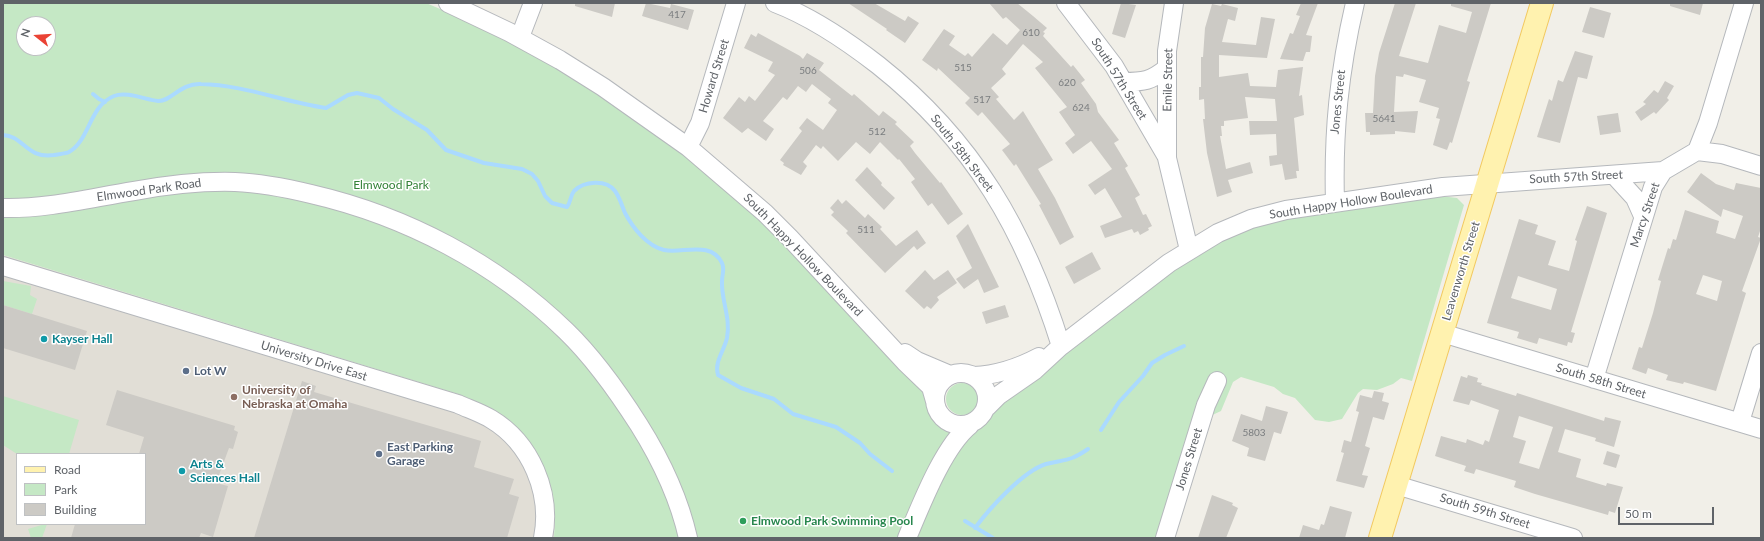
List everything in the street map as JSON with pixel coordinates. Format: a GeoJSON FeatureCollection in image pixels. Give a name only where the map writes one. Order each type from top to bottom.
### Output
{"type":"FeatureCollection","features":[{"type":"Feature","properties":{"kind":"main road","name":"Leavenworth Street"},"geometry":{"type":"LineString","coordinates":[[1380,538],[1542,3]]}},
{"type":"Feature","properties":{"kind":"street","name":"South Happy Hollow Boulevard"},"geometry":{"type":"LineString","coordinates":[[448,3],[520,37],[603,87],[688,147],[765,213],[878,332],[904,362],[931,387],[937,407]]}},
{"type":"Feature","properties":{"kind":"street"},"geometry":{"type":"LineString","coordinates":[[520,37],[534,3]]}},
{"type":"Feature","properties":{"kind":"street","name":"Howard Street"},"geometry":{"type":"LineString","coordinates":[[688,147],[700,123],[736,3]]}},
{"type":"Feature","properties":{"kind":"street","name":"South 58th Street"},"geometry":{"type":"LineString","coordinates":[[775,3],[823,28],[862,52],[899,82],[926,107],[951,134],[986,182],[1018,235],[1048,305],[1061,346]]}},
{"type":"Feature","properties":{"kind":"street","name":"South 57th Street"},"geometry":{"type":"LineString","coordinates":[[1066,3],[1088,30],[1123,82],[1167,158]]}},
{"type":"Feature","properties":{"kind":"street","name":"Emile Street"},"geometry":{"type":"LineString","coordinates":[[1167,158],[1167,51],[1174,3]]}},
{"type":"Feature","properties":{"kind":"street","name":"Jones Street"},"geometry":{"type":"LineString","coordinates":[[1335,202],[1334,146],[1337,98],[1344,47],[1354,3]]}},
{"type":"Feature","properties":{"kind":"street"},"geometry":{"type":"LineString","coordinates":[[1744,3],[1708,123],[1697,151],[1722,154],[1761,166]]}},
{"type":"Feature","properties":{"kind":"street"},"geometry":{"type":"LineString","coordinates":[[1123,82],[1141,82],[1155,78],[1167,68]]}},
{"type":"Feature","properties":{"kind":"street","name":"Marcy Street"},"geometry":{"type":"LineString","coordinates":[[1594,378],[1653,187],[1663,171],[1697,151]]}},
{"type":"Feature","properties":{"kind":"street"},"geometry":{"type":"LineString","coordinates":[[1167,158],[1189,250]]}},
{"type":"Feature","properties":{"kind":"street","name":"South 57th Street"},"geometry":{"type":"LineString","coordinates":[[1488,182],[1663,171]]}},
{"type":"Feature","properties":{"kind":"street"},"geometry":{"type":"LineString","coordinates":[[1614,175],[1634,198],[1643,216]]}},
{"type":"Feature","properties":{"kind":"street","name":"Elmwood Park Road"},"geometry":{"type":"LineString","coordinates":[[3,208],[63,204],[175,184],[238,182],[266,185],[332,199],[396,220],[424,233],[452,248],[507,283],[553,320],[585,351],[623,398],[650,444],[678,501],[688,538]]}},
{"type":"Feature","properties":{"kind":"street","name":"South Happy Hollow Boulevard"},"geometry":{"type":"LineString","coordinates":[[987,407],[999,395],[1040,366],[1061,346],[1168,263],[1218,233],[1250,219],[1286,210],[1443,187],[1488,182]]}},
{"type":"Feature","properties":{"kind":"street","name":"University Drive East"},"geometry":{"type":"LineString","coordinates":[[3,266],[458,404],[492,419],[516,440],[534,467],[540,480],[543,496],[543,538]]}},
{"type":"Feature","properties":{"kind":"street"},"geometry":{"type":"LineString","coordinates":[[878,332],[917,361],[950,375]]}},
{"type":"Feature","properties":{"kind":"street","name":"South 58th Street"},"geometry":{"type":"LineString","coordinates":[[1442,333],[1761,429]]}},
{"type":"Feature","properties":{"kind":"street","name":"South Happy Hollow Boulevard"},"geometry":{"type":"LineString","coordinates":[[974,376],[992,375],[1008,371],[1061,346]]}},
{"type":"Feature","properties":{"kind":"street"},"geometry":{"type":"LineString","coordinates":[[1740,422],[1761,353]]}},
{"type":"Feature","properties":{"kind":"street"},"geometry":{"type":"LineString","coordinates":[[907,538],[932,480],[956,440],[970,425],[977,421],[987,407],[988,398],[986,389],[982,382],[974,376],[958,373],[950,375],[938,386],[937,407],[945,426],[932,480]]}},
{"type":"Feature","properties":{"kind":"street","name":"Jones Street"},"geometry":{"type":"LineString","coordinates":[[1165,538],[1206,405],[1217,381]]}},
{"type":"Feature","properties":{"kind":"street"},"geometry":{"type":"LineString","coordinates":[[937,407],[944,420],[961,426],[970,425]]}},
{"type":"Feature","properties":{"kind":"street","name":"South 59th Street"},"geometry":{"type":"LineString","coordinates":[[1396,485],[1573,538]]}},
{"type":"Feature","properties":{"kind":"shaded area","name":"University of Nebraska at Omaha"},"geometry":{"type":"Polygon","coordinates":[[[3,255],[458,394],[482,404],[508,420],[543,465],[553,495],[555,516],[554,538],[3,538],[3,255]]]}},
{"type":"Feature","properties":{"kind":"green space","name":"Elmwood Park"},"geometry":{"type":"Polygon","coordinates":[[[3,3],[426,3],[464,19],[549,59],[663,138],[763,223],[845,310],[923,387],[938,424],[965,436],[972,429],[987,421],[1000,401],[1216,239],[1282,219],[1441,196],[1457,198],[1464,205],[1412,381],[1401,378],[1393,384],[1377,390],[1363,389],[1358,393],[1342,419],[1329,422],[1315,420],[1295,398],[1283,394],[1274,387],[1241,377],[1233,382],[1221,411],[1195,423],[1158,538],[554,538],[555,516],[553,495],[543,465],[508,420],[482,404],[458,394],[3,255],[3,3]]]}},
{"type":"Feature","properties":{"kind":"green space"},"geometry":{"type":"Polygon","coordinates":[[[3,281],[31,286],[30,295],[37,299],[32,314],[3,305],[3,281]]]}},
{"type":"Feature","properties":{"kind":"green space"},"geometry":{"type":"Polygon","coordinates":[[[962,383],[971,386],[975,390],[978,399],[975,408],[971,412],[962,415],[953,412],[949,408],[946,399],[949,390],[953,386],[962,383]]]}},
{"type":"Feature","properties":{"kind":"green space"},"geometry":{"type":"Polygon","coordinates":[[[3,396],[79,420],[69,453],[16,453],[3,445],[3,396]]]}},
{"type":"Feature","properties":{"kind":"green space"},"geometry":{"type":"Polygon","coordinates":[[[47,525],[42,538],[31,538],[28,529],[47,525]]]}},
{"type":"Feature","properties":{"kind":"building"},"geometry":{"type":"Polygon","coordinates":[[[575,3],[615,3],[612,17],[575,6],[575,3]]]}},
{"type":"Feature","properties":{"kind":"building"},"geometry":{"type":"Polygon","coordinates":[[[646,3],[670,8],[671,4],[694,10],[688,30],[642,16],[646,3]]]}},
{"type":"Feature","properties":{"kind":"building"},"geometry":{"type":"Polygon","coordinates":[[[848,3],[874,3],[905,21],[908,16],[919,23],[905,43],[848,3]]]}},
{"type":"Feature","properties":{"kind":"building"},"geometry":{"type":"Polygon","coordinates":[[[989,3],[1017,3],[1047,28],[1043,32],[1045,33],[1043,36],[1071,67],[1073,65],[1085,80],[1081,83],[1096,104],[1098,112],[1119,140],[1114,143],[1128,166],[1125,168],[1140,195],[1135,198],[1143,215],[1146,214],[1152,226],[1148,228],[1149,230],[1140,235],[1138,231],[1134,233],[1132,229],[1105,238],[1100,226],[1122,217],[1105,188],[1095,195],[1088,185],[1112,169],[1091,141],[1073,154],[1065,143],[1075,135],[1059,112],[1067,107],[1035,68],[1043,62],[1023,44],[1002,69],[1006,74],[991,88],[999,97],[996,99],[1014,120],[1023,111],[1053,160],[1038,169],[1055,198],[1074,237],[1060,245],[1039,205],[1041,204],[1016,164],[1014,166],[1002,150],[1010,144],[982,112],[978,116],[965,103],[970,98],[938,68],[937,71],[922,60],[944,29],[955,36],[949,45],[965,56],[968,53],[972,57],[993,33],[1007,45],[1020,30],[1006,17],[1003,19],[989,3]]]}},
{"type":"Feature","properties":{"kind":"building"},"geometry":{"type":"Polygon","coordinates":[[[1121,3],[1136,5],[1125,38],[1112,34],[1121,3]]]}},
{"type":"Feature","properties":{"kind":"building"},"geometry":{"type":"Polygon","coordinates":[[[1301,3],[1318,3],[1306,35],[1312,36],[1310,52],[1306,52],[1303,61],[1280,59],[1290,33],[1293,34],[1300,16],[1296,15],[1301,3]]]}},
{"type":"Feature","properties":{"kind":"building"},"geometry":{"type":"Polygon","coordinates":[[[1395,3],[1416,3],[1399,56],[1428,63],[1439,25],[1466,33],[1472,12],[1451,6],[1451,3],[1491,3],[1467,81],[1470,82],[1452,143],[1450,142],[1447,150],[1433,145],[1440,119],[1436,118],[1439,108],[1419,102],[1426,80],[1404,74],[1403,77],[1396,76],[1394,112],[1418,111],[1415,133],[1395,131],[1395,134],[1370,135],[1370,132],[1366,132],[1365,113],[1373,113],[1375,76],[1379,53],[1395,3]]]}},
{"type":"Feature","properties":{"kind":"building"},"geometry":{"type":"Polygon","coordinates":[[[1670,3],[1703,3],[1700,15],[1670,6],[1670,3]]]}},
{"type":"Feature","properties":{"kind":"building"},"geometry":{"type":"Polygon","coordinates":[[[1212,4],[1221,6],[1222,4],[1238,8],[1235,21],[1228,19],[1222,42],[1256,45],[1261,17],[1275,19],[1267,58],[1219,55],[1219,77],[1248,73],[1250,86],[1276,87],[1278,70],[1303,67],[1299,96],[1302,95],[1304,115],[1294,118],[1299,171],[1296,171],[1297,178],[1285,180],[1282,164],[1270,166],[1269,156],[1277,155],[1276,134],[1250,135],[1249,121],[1277,121],[1275,99],[1245,97],[1248,118],[1224,121],[1224,126],[1221,126],[1222,136],[1220,136],[1226,169],[1250,162],[1253,173],[1228,180],[1232,192],[1217,197],[1207,153],[1203,119],[1205,119],[1204,99],[1199,100],[1199,87],[1201,87],[1201,57],[1203,57],[1205,28],[1212,4]]]}},
{"type":"Feature","properties":{"kind":"building"},"geometry":{"type":"Polygon","coordinates":[[[1590,7],[1611,13],[1604,38],[1582,32],[1590,7]]]}},
{"type":"Feature","properties":{"kind":"building"},"geometry":{"type":"Polygon","coordinates":[[[758,33],[803,59],[807,53],[824,63],[819,70],[852,96],[854,94],[879,116],[883,111],[897,122],[895,124],[914,142],[910,146],[915,153],[940,183],[941,182],[963,214],[948,225],[932,203],[928,206],[911,182],[915,179],[899,159],[898,160],[880,142],[870,154],[856,142],[838,161],[823,146],[821,149],[816,145],[803,162],[807,166],[801,175],[783,165],[784,163],[780,160],[802,131],[799,128],[807,118],[823,130],[837,110],[828,103],[831,99],[812,84],[806,92],[798,86],[787,100],[783,97],[763,121],[774,129],[766,141],[748,128],[742,133],[723,118],[739,97],[745,102],[749,96],[755,101],[775,75],[768,71],[773,62],[744,48],[751,34],[756,37],[758,33]]]}},
{"type":"Feature","properties":{"kind":"building"},"geometry":{"type":"Polygon","coordinates":[[[1575,51],[1593,56],[1587,79],[1578,77],[1560,143],[1537,137],[1549,99],[1552,101],[1558,80],[1563,82],[1575,51]]]}},
{"type":"Feature","properties":{"kind":"building"},"geometry":{"type":"Polygon","coordinates":[[[1665,81],[1674,86],[1667,98],[1669,100],[1656,114],[1654,112],[1641,121],[1635,112],[1646,104],[1643,102],[1654,90],[1658,93],[1665,81]]]}},
{"type":"Feature","properties":{"kind":"building"},"geometry":{"type":"Polygon","coordinates":[[[1618,113],[1621,132],[1600,135],[1597,116],[1618,113]]]}},
{"type":"Feature","properties":{"kind":"building"},"geometry":{"type":"Polygon","coordinates":[[[867,167],[882,183],[881,185],[895,198],[884,210],[855,180],[867,167]]]}},
{"type":"Feature","properties":{"kind":"building"},"geometry":{"type":"Polygon","coordinates":[[[1701,173],[1716,184],[1734,190],[1736,183],[1761,188],[1761,228],[1758,237],[1761,238],[1742,291],[1746,293],[1716,391],[1684,382],[1683,384],[1666,380],[1668,375],[1648,368],[1646,374],[1632,369],[1639,347],[1642,348],[1653,313],[1661,281],[1658,280],[1668,248],[1670,249],[1673,239],[1676,240],[1685,210],[1719,221],[1716,233],[1735,239],[1743,216],[1723,209],[1721,217],[1687,192],[1701,173]],[[1703,275],[1696,294],[1717,301],[1722,281],[1703,275]]]}},
{"type":"Feature","properties":{"kind":"building"},"geometry":{"type":"Polygon","coordinates":[[[838,199],[842,204],[846,200],[865,218],[868,214],[882,227],[880,229],[896,246],[917,230],[926,243],[917,250],[914,246],[885,273],[846,233],[848,231],[831,215],[834,212],[830,208],[838,199]]]}},
{"type":"Feature","properties":{"kind":"building"},"geometry":{"type":"Polygon","coordinates":[[[1587,206],[1607,213],[1571,332],[1575,333],[1572,343],[1568,342],[1567,346],[1539,338],[1537,344],[1517,338],[1519,332],[1487,323],[1519,219],[1538,225],[1535,234],[1556,241],[1548,265],[1569,271],[1577,241],[1575,240],[1587,206]],[[1518,276],[1511,298],[1551,310],[1557,289],[1518,276]]]}},
{"type":"Feature","properties":{"kind":"building"},"geometry":{"type":"Polygon","coordinates":[[[968,224],[999,287],[984,293],[978,279],[964,289],[956,279],[972,268],[956,236],[968,224]]]}},
{"type":"Feature","properties":{"kind":"building"},"geometry":{"type":"Polygon","coordinates":[[[1092,252],[1101,269],[1074,284],[1065,267],[1092,252]]]}},
{"type":"Feature","properties":{"kind":"building"},"geometry":{"type":"Polygon","coordinates":[[[925,270],[934,280],[948,270],[957,283],[937,297],[939,300],[931,309],[927,306],[924,309],[905,291],[925,270]]]}},
{"type":"Feature","properties":{"kind":"building","name":"Kayser Hall"},"geometry":{"type":"Polygon","coordinates":[[[3,305],[87,331],[75,370],[3,348],[3,305]]]}},
{"type":"Feature","properties":{"kind":"building"},"geometry":{"type":"Polygon","coordinates":[[[1005,305],[1009,317],[986,324],[982,312],[1005,305]]]}},
{"type":"Feature","properties":{"kind":"building"},"geometry":{"type":"Polygon","coordinates":[[[1468,375],[1478,378],[1477,382],[1482,383],[1481,385],[1516,396],[1517,393],[1604,421],[1605,417],[1621,421],[1614,447],[1595,441],[1596,438],[1565,429],[1558,452],[1581,459],[1576,477],[1606,486],[1607,483],[1623,487],[1615,513],[1609,511],[1608,515],[1535,494],[1514,487],[1516,481],[1476,469],[1474,474],[1464,471],[1466,466],[1435,456],[1441,436],[1466,443],[1467,439],[1483,445],[1485,440],[1489,442],[1499,410],[1471,400],[1469,405],[1453,401],[1461,376],[1467,378],[1468,375]],[[1519,416],[1513,437],[1526,441],[1519,463],[1539,469],[1553,427],[1519,416]]]}},
{"type":"Feature","properties":{"kind":"building","name":"East Parking Garage"},"geometry":{"type":"Polygon","coordinates":[[[302,381],[316,386],[314,392],[481,441],[474,467],[514,479],[509,494],[519,497],[507,538],[254,538],[302,381]]]}},
{"type":"Feature","properties":{"kind":"building","name":"Arts & Sciences Hall"},"geometry":{"type":"Polygon","coordinates":[[[117,390],[235,426],[234,430],[238,432],[233,449],[229,448],[216,483],[228,486],[213,537],[201,533],[199,538],[71,538],[75,525],[146,525],[146,453],[139,453],[144,437],[106,425],[117,390]]]}},
{"type":"Feature","properties":{"kind":"building"},"geometry":{"type":"Polygon","coordinates":[[[1374,391],[1384,393],[1382,401],[1389,403],[1384,420],[1373,417],[1365,446],[1370,448],[1362,475],[1368,476],[1364,488],[1336,481],[1344,453],[1341,452],[1344,440],[1351,442],[1359,412],[1356,411],[1360,395],[1372,398],[1374,391]]]}},
{"type":"Feature","properties":{"kind":"building"},"geometry":{"type":"Polygon","coordinates":[[[1266,406],[1288,412],[1281,434],[1274,432],[1265,461],[1247,456],[1249,448],[1232,441],[1241,414],[1262,421],[1266,406]]]}},
{"type":"Feature","properties":{"kind":"building"},"geometry":{"type":"Polygon","coordinates":[[[1607,451],[1620,455],[1616,468],[1603,464],[1607,451]]]}},
{"type":"Feature","properties":{"kind":"building"},"geometry":{"type":"Polygon","coordinates":[[[1212,495],[1233,503],[1232,505],[1238,508],[1226,538],[1198,538],[1212,495]]]}},
{"type":"Feature","properties":{"kind":"building"},"geometry":{"type":"Polygon","coordinates":[[[1330,506],[1352,512],[1345,538],[1299,538],[1303,525],[1319,530],[1321,524],[1324,525],[1330,506]]]}},
{"type":"Feature","properties":{"kind":"waterway"},"geometry":{"type":"LineString","coordinates":[[3,135],[16,139],[37,154],[54,155],[66,153],[76,147],[99,107],[114,96],[136,96],[163,101],[187,86],[194,84],[233,87],[326,108],[348,95],[357,93],[379,98],[393,109],[427,130],[446,150],[484,163],[522,169],[532,174],[538,181],[545,196],[552,203],[567,207],[574,191],[578,188],[589,183],[601,183],[611,187],[615,191],[632,225],[641,236],[652,245],[671,251],[696,249],[704,250],[717,256],[722,263],[723,268],[722,288],[728,323],[726,343],[717,366],[718,375],[741,388],[774,399],[793,414],[836,427],[860,443],[870,454],[892,471]]}},
{"type":"Feature","properties":{"kind":"waterway"},"geometry":{"type":"LineString","coordinates":[[93,94],[105,102]]}},
{"type":"Feature","properties":{"kind":"waterway"},"geometry":{"type":"LineString","coordinates":[[1101,430],[1119,402],[1143,376],[1152,363],[1184,346]]}},
{"type":"Feature","properties":{"kind":"waterway"},"geometry":{"type":"LineString","coordinates":[[975,528],[998,501],[1027,474],[1046,464],[1072,458],[1088,449]]}},
{"type":"Feature","properties":{"kind":"waterway"},"geometry":{"type":"LineString","coordinates":[[965,521],[993,538]]}},
{"type":"Feature","properties":{"kind":"place","name":"Kayser Hall"},"geometry":{"type":"Point","coordinates":[44,339]}},
{"type":"Feature","properties":{"kind":"place","name":"Lot W"},"geometry":{"type":"Point","coordinates":[186,371]}},
{"type":"Feature","properties":{"kind":"place","name":"University of Nebraska at Omaha"},"geometry":{"type":"Point","coordinates":[234,397]}},
{"type":"Feature","properties":{"kind":"place","name":"East Parking Garage"},"geometry":{"type":"Point","coordinates":[379,454]}},
{"type":"Feature","properties":{"kind":"place","name":"Arts & Sciences Hall"},"geometry":{"type":"Point","coordinates":[182,471]}},
{"type":"Feature","properties":{"kind":"place","name":"Elmwood Park Swimming Pool"},"geometry":{"type":"Point","coordinates":[743,521]}}]}
